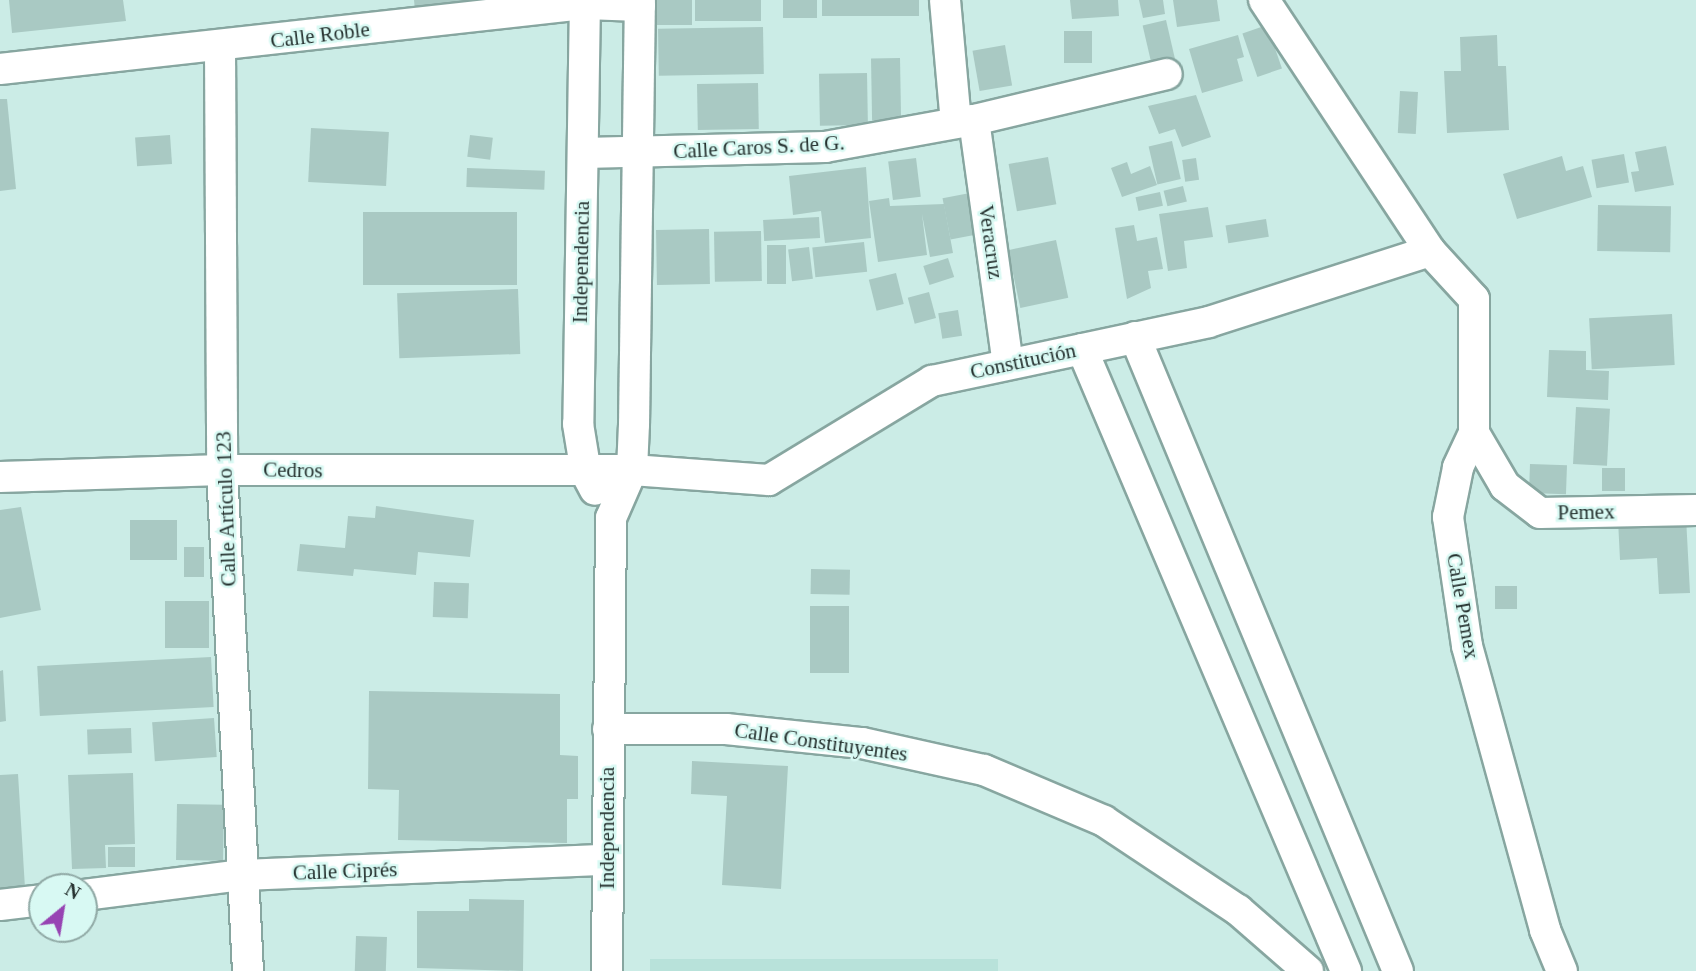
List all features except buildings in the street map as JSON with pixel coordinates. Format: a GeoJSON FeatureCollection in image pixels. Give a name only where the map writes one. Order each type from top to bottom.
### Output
{"type":"FeatureCollection","features":[{"type":"Feature","properties":{"kind":"street","name":"Veracruz"},"geometry":{"type":"LineString","coordinates":[[945,0],[1008,364]]}},
{"type":"Feature","properties":{"kind":"street"},"geometry":{"type":"LineString","coordinates":[[1264,0],[1430,251]]}},
{"type":"Feature","properties":{"kind":"street","name":"Calle Roble"},"geometry":{"type":"LineString","coordinates":[[0,69],[220,47],[585,2],[640,3]]}},
{"type":"Feature","properties":{"kind":"street","name":"Independencia"},"geometry":{"type":"LineString","coordinates":[[585,2],[578,424],[586,473],[611,518]]}},
{"type":"Feature","properties":{"kind":"street","name":"Independencia"},"geometry":{"type":"LineString","coordinates":[[607,971],[611,518],[632,470],[640,153],[640,3]]}},
{"type":"Feature","properties":{"kind":"street","name":"Calle Artículo 123"},"geometry":{"type":"LineString","coordinates":[[220,47],[222,470],[248,971]]}},
{"type":"Feature","properties":{"kind":"street","name":"Calle Caros S. de G."},"geometry":{"type":"LineString","coordinates":[[584,153],[825,147],[965,121],[1167,74]]}},
{"type":"Feature","properties":{"kind":"street","name":"Constitución"},"geometry":{"type":"LineString","coordinates":[[586,473],[632,470],[769,480],[932,381],[1209,322],[1430,251]]}},
{"type":"Feature","properties":{"kind":"street","name":"Calle Pemex"},"geometry":{"type":"LineString","coordinates":[[1430,251],[1474,299],[1474,433],[1458,468],[1448,517],[1467,646],[1545,930],[1562,971]]}},
{"type":"Feature","properties":{"kind":"street"},"geometry":{"type":"LineString","coordinates":[[1135,337],[1398,971]]}},
{"type":"Feature","properties":{"kind":"street"},"geometry":{"type":"LineString","coordinates":[[1082,349],[1346,971]]}},
{"type":"Feature","properties":{"kind":"street","name":"Pemex"},"geometry":{"type":"LineString","coordinates":[[1474,433],[1505,486],[1540,513],[1696,510]]}},
{"type":"Feature","properties":{"kind":"street","name":"Cedros"},"geometry":{"type":"LineString","coordinates":[[0,477],[222,470],[586,473]]}},
{"type":"Feature","properties":{"kind":"street","name":"Calle Constituyentes"},"geometry":{"type":"LineString","coordinates":[[608,729],[726,729],[862,743],[984,770],[1104,821],[1238,910],[1308,971]]}},
{"type":"Feature","properties":{"kind":"street","name":"Calle Ciprés"},"geometry":{"type":"LineString","coordinates":[[98,893],[243,875],[606,860]]}},
{"type":"Feature","properties":{"kind":"street"},"geometry":{"type":"LineString","coordinates":[[0,905],[28,902]]}},
{"type":"Feature","properties":{"kind":"shaded area"},"geometry":{"type":"Polygon","coordinates":[[[650,959],[998,959],[998,971],[650,971],[650,959]]]}}]}
